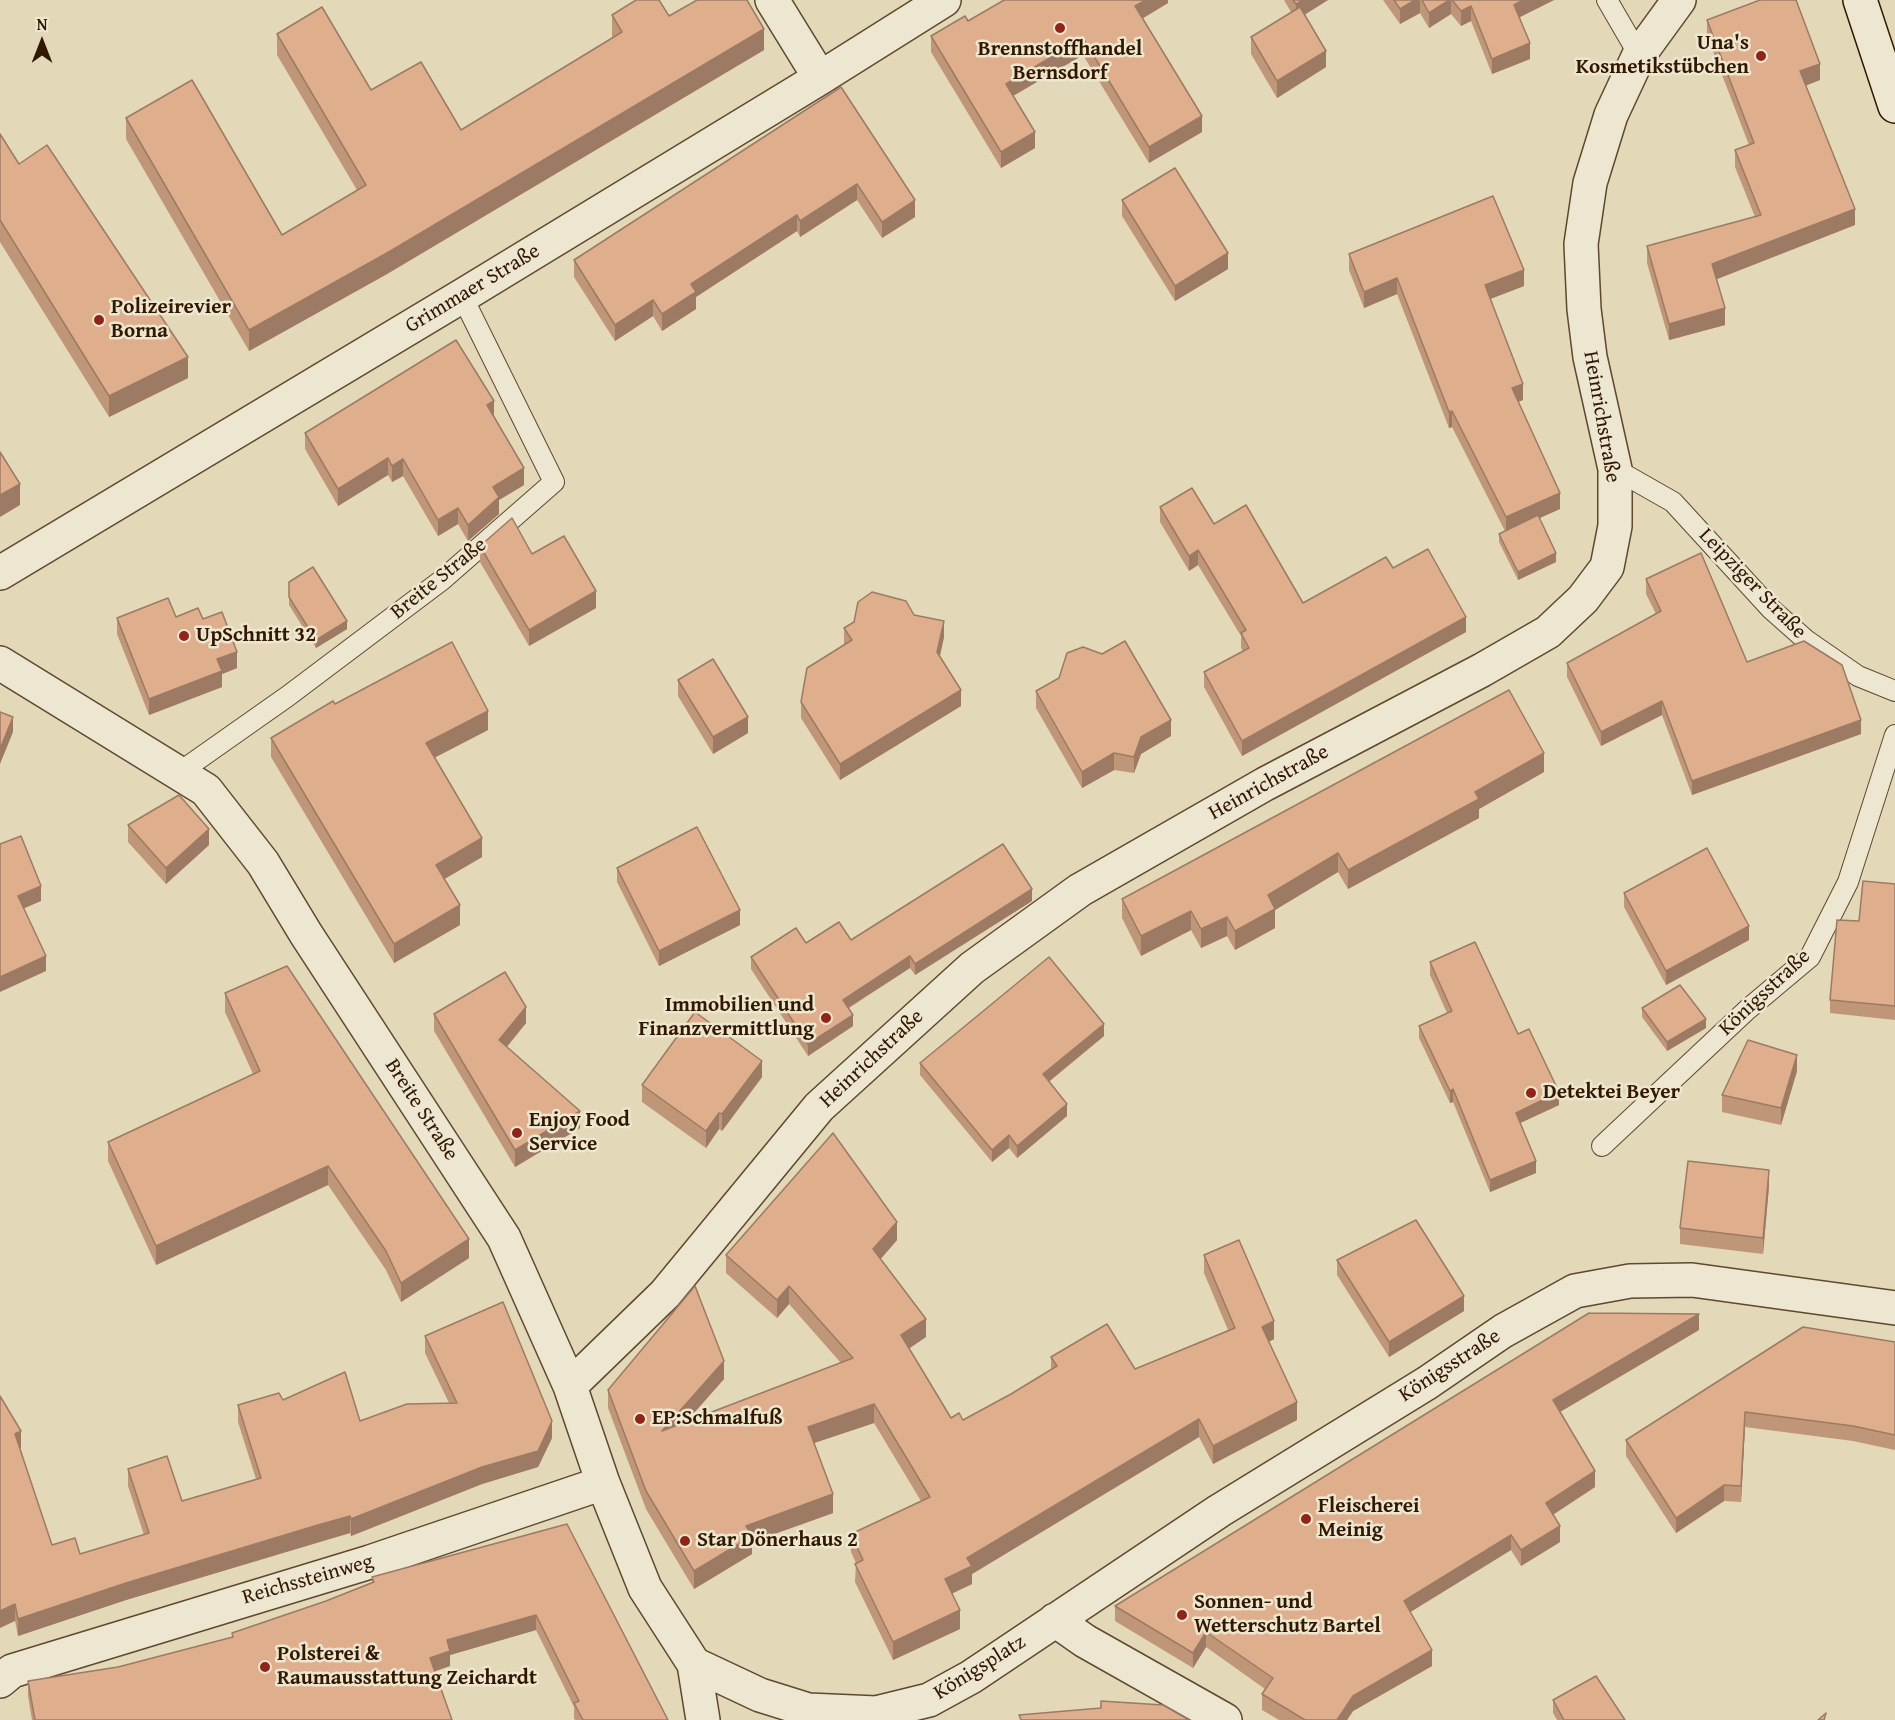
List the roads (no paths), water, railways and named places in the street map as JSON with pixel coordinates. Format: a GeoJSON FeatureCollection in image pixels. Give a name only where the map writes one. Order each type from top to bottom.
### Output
{"type":"FeatureCollection","features":[{"type":"Feature","properties":{"kind":"street"},"geometry":{"type":"LineString","coordinates":[[772,0],[820,78]]}},
{"type":"Feature","properties":{"kind":"street","name":"Grimmaer Straße"},"geometry":{"type":"LineString","coordinates":[[0,573],[462,296],[944,0]]}},
{"type":"Feature","properties":{"kind":"street","name":"Heinrichstraße"},"geometry":{"type":"LineString","coordinates":[[570,1386],[665,1294],[819,1107],[972,968],[1080,890],[1265,784],[1482,670],[1548,632],[1583,599],[1607,567],[1615,526],[1615,469],[1590,357],[1581,244],[1590,183],[1611,115],[1639,56],[1679,0]]}},
{"type":"Feature","properties":{"kind":"street"},"geometry":{"type":"LineString","coordinates":[[1860,0],[1895,106]]}},
{"type":"Feature","properties":{"kind":"street","name":"Breite Straße"},"geometry":{"type":"LineString","coordinates":[[0,663],[206,790],[263,863],[306,934],[504,1238],[570,1386],[603,1483]]}},
{"type":"Feature","properties":{"kind":"street","name":"Königsstraße"},"geometry":{"type":"LineString","coordinates":[[1055,1620],[1219,1511],[1408,1394],[1503,1331],[1575,1291],[1630,1281],[1692,1280],[1895,1308]]}},
{"type":"Feature","properties":{"kind":"street"},"geometry":{"type":"LineString","coordinates":[[603,1483],[645,1588],[694,1664],[703,1720]]}},
{"type":"Feature","properties":{"kind":"street","name":"Reichssteinweg"},"geometry":{"type":"LineString","coordinates":[[4,1666],[370,1562],[603,1483]]}},
{"type":"Feature","properties":{"kind":"street"},"geometry":{"type":"LineString","coordinates":[[1055,1620],[1085,1641],[1225,1720]]}},
{"type":"Feature","properties":{"kind":"street","name":"Königsplatz"},"geometry":{"type":"LineString","coordinates":[[694,1664],[760,1695],[808,1710],[876,1713],[928,1700],[971,1677],[1055,1620]]}},
{"type":"Feature","properties":{"kind":"lane"},"geometry":{"type":"LineString","coordinates":[[1607,0],[1639,56]]}},
{"type":"Feature","properties":{"kind":"lane","name":"Breite Straße"},"geometry":{"type":"LineString","coordinates":[[180,772],[288,696],[442,580],[554,482],[462,296]]}},
{"type":"Feature","properties":{"kind":"lane","name":"Leipziger Straße"},"geometry":{"type":"LineString","coordinates":[[1615,469],[1673,501],[1771,609],[1806,640],[1858,676],[1895,691]]}},
{"type":"Feature","properties":{"kind":"lane","name":"Königsstraße"},"geometry":{"type":"LineString","coordinates":[[1602,1146],[1748,1010],[1810,957],[1848,882],[1895,735]]}},
{"type":"Feature","properties":{"kind":"place","name":"Brennstoffhandel Bernsdorf"},"geometry":{"type":"Point","coordinates":[1060,28]}},
{"type":"Feature","properties":{"kind":"place","name":"Una's Kosmetikstübchen"},"geometry":{"type":"Point","coordinates":[1761,56]}},
{"type":"Feature","properties":{"kind":"place","name":"Polizeirevier Borna"},"geometry":{"type":"Point","coordinates":[99,320]}},
{"type":"Feature","properties":{"kind":"place","name":"UpSchnitt 32"},"geometry":{"type":"Point","coordinates":[184,636]}},
{"type":"Feature","properties":{"kind":"place","name":"Immobilien und Finanzvermittlung"},"geometry":{"type":"Point","coordinates":[826,1018]}},
{"type":"Feature","properties":{"kind":"place","name":"Detektei Beyer"},"geometry":{"type":"Point","coordinates":[1531,1093]}},
{"type":"Feature","properties":{"kind":"place","name":"Enjoy Food Service"},"geometry":{"type":"Point","coordinates":[517,1133]}},
{"type":"Feature","properties":{"kind":"place","name":"EP:Schmalfuß"},"geometry":{"type":"Point","coordinates":[640,1419]}},
{"type":"Feature","properties":{"kind":"place","name":"Fleischerei Meinig"},"geometry":{"type":"Point","coordinates":[1306,1519]}},
{"type":"Feature","properties":{"kind":"place","name":"Star Dönerhaus 2"},"geometry":{"type":"Point","coordinates":[685,1541]}},
{"type":"Feature","properties":{"kind":"place","name":"Sonnen- und Wetterschutz Bartel"},"geometry":{"type":"Point","coordinates":[1182,1615]}},
{"type":"Feature","properties":{"kind":"place","name":"Polsterei & Raumausstattung Zeichardt"},"geometry":{"type":"Point","coordinates":[265,1667]}}]}
